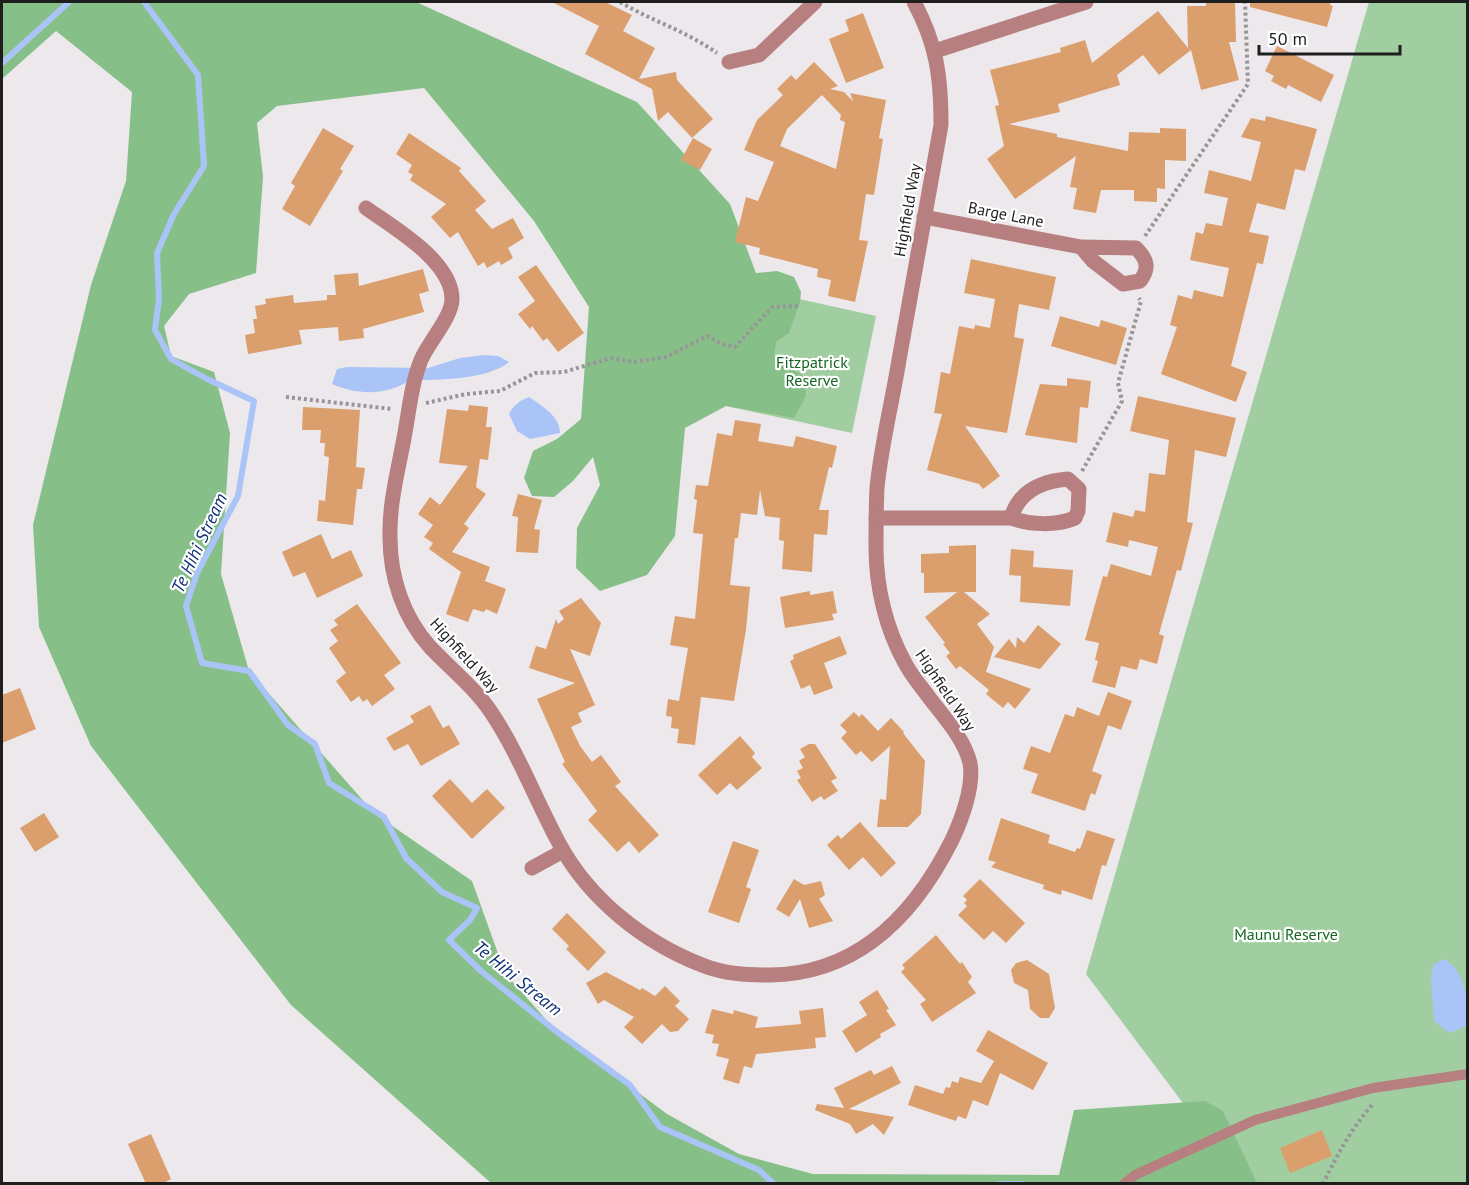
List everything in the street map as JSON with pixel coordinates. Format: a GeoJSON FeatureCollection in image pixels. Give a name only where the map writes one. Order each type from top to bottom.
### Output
{"type":"FeatureCollection","features":[{"type":"Feature","properties":{"kind":"street"},"geometry":{"type":"LineString","coordinates":[[729,62],[759,55],[815,2]]}},
{"type":"Feature","properties":{"kind":"street","name":"Highfield Way"},"geometry":{"type":"LineString","coordinates":[[366,208],[426,252],[447,277],[453,301],[448,315],[422,359],[409,407],[394,490],[390,534],[392,568],[398,593],[411,621],[427,644],[482,699],[504,732],[563,851],[584,880],[613,910],[646,937],[680,956],[712,969],[743,975],[779,975],[814,969],[844,958],[877,940],[921,894],[938,867],[955,832],[968,797],[970,765],[958,737],[906,665],[891,631],[880,596],[876,558],[878,484],[941,125],[941,87],[935,51],[914,2]]}},
{"type":"Feature","properties":{"kind":"street"},"geometry":{"type":"LineString","coordinates":[[935,51],[1086,2]]}},
{"type":"Feature","properties":{"kind":"street","name":"Barge Lane"},"geometry":{"type":"LineString","coordinates":[[924,217],[1082,247],[1136,248]]}},
{"type":"Feature","properties":{"kind":"street"},"geometry":{"type":"LineString","coordinates":[[1082,247],[1093,261],[1123,284],[1134,283],[1145,274],[1147,265],[1144,255],[1136,248]]}},
{"type":"Feature","properties":{"kind":"street"},"geometry":{"type":"LineString","coordinates":[[876,518],[1011,518],[1023,522],[1065,522],[1075,518],[1078,511],[1079,489],[1068,479],[1041,483],[1032,488],[1014,507],[1011,518]]}},
{"type":"Feature","properties":{"kind":"street"},"geometry":{"type":"LineString","coordinates":[[532,868],[563,851]]}},
{"type":"Feature","properties":{"kind":"lane"},"geometry":{"type":"LineString","coordinates":[[1124,1184],[1135,1175],[1255,1120],[1373,1088],[1467,1074]]}},
{"type":"Feature","properties":{"kind":"path"},"geometry":{"type":"LineString","coordinates":[[620,2],[696,38],[729,62]]}},
{"type":"Feature","properties":{"kind":"path"},"geometry":{"type":"LineString","coordinates":[[1136,248],[1248,84],[1245,2]]}},
{"type":"Feature","properties":{"kind":"path"},"geometry":{"type":"LineString","coordinates":[[1075,484],[1122,401],[1118,383],[1141,301],[1134,283]]}},
{"type":"Feature","properties":{"kind":"path"},"geometry":{"type":"LineString","coordinates":[[286,397],[388,409],[409,407],[466,394],[500,391],[535,373],[564,372],[611,358],[634,362],[666,357],[706,336],[722,344],[735,347],[772,307],[800,306]]}},
{"type":"Feature","properties":{"kind":"path"},"geometry":{"type":"LineString","coordinates":[[1323,1184],[1334,1160],[1359,1119],[1393,1085]]}},
{"type":"Feature","properties":{"kind":"green space"},"geometry":{"type":"Polygon","coordinates":[[[2,2],[416,2],[637,102],[730,204],[756,273],[777,271],[794,277],[801,292],[800,303],[789,333],[776,342],[774,356],[804,377],[806,396],[794,418],[726,406],[685,428],[675,536],[647,575],[600,591],[576,568],[577,528],[600,485],[593,457],[573,481],[554,497],[532,496],[524,478],[533,451],[557,439],[581,419],[589,307],[534,221],[424,88],[277,106],[257,123],[263,177],[256,273],[189,294],[164,326],[171,356],[214,372],[230,433],[221,574],[249,671],[375,814],[472,881],[505,973],[557,1032],[667,1114],[739,1154],[813,1174],[1059,1175],[1074,1110],[1205,1101],[1223,1111],[1257,1183],[491,1183],[291,1005],[91,746],[39,627],[33,525],[91,285],[126,181],[132,92],[56,31],[2,79],[2,2]]]}},
{"type":"Feature","properties":{"kind":"green space","name":"Maunu Reserve"},"geometry":{"type":"Polygon","coordinates":[[[1369,2],[1467,2],[1467,1183],[1243,1183],[1086,974],[1369,2]]]}},
{"type":"Feature","properties":{"kind":"green space","name":"Fitzpatrick Reserve"},"geometry":{"type":"Polygon","coordinates":[[[754,289],[876,316],[852,433],[726,406],[754,289]]]}},
{"type":"Feature","properties":{"kind":"water"},"geometry":{"type":"Polygon","coordinates":[[[498,356],[509,362],[500,368],[475,376],[410,380],[382,391],[361,392],[332,384],[337,369],[347,367],[428,368],[460,358],[498,356]]]}},
{"type":"Feature","properties":{"kind":"water"},"geometry":{"type":"Polygon","coordinates":[[[529,397],[554,417],[560,433],[530,439],[517,431],[509,414],[517,404],[529,397]]]}},
{"type":"Feature","properties":{"kind":"water"},"geometry":{"type":"Polygon","coordinates":[[[1444,959],[1452,964],[1462,979],[1467,1008],[1467,1026],[1449,1033],[1434,1021],[1431,978],[1434,964],[1444,959]]]}},
{"type":"Feature","properties":{"kind":"building"},"geometry":{"type":"Polygon","coordinates":[[[552,2],[605,2],[632,15],[623,31],[655,48],[639,79],[676,72],[677,80],[713,119],[692,138],[668,112],[658,121],[652,89],[585,54],[599,26],[552,2]]]}},
{"type":"Feature","properties":{"kind":"building"},"geometry":{"type":"Polygon","coordinates":[[[1206,2],[1235,2],[1236,42],[1229,42],[1239,80],[1201,90],[1191,50],[1159,75],[1143,55],[1117,75],[1120,85],[1058,104],[1060,112],[1009,124],[1057,134],[1057,137],[1128,151],[1129,132],[1160,133],[1160,128],[1186,129],[1186,161],[1165,160],[1165,189],[1157,188],[1157,202],[1134,201],[1134,190],[1101,190],[1096,213],[1073,209],[1077,188],[1070,187],[1076,156],[1015,199],[987,159],[1004,146],[995,106],[999,105],[990,70],[1061,52],[1060,48],[1085,40],[1092,63],[1158,11],[1188,48],[1187,6],[1206,6],[1206,2]]]}},
{"type":"Feature","properties":{"kind":"building"},"geometry":{"type":"Polygon","coordinates":[[[1250,2],[1331,2],[1330,5],[1333,6],[1327,27],[1250,7],[1250,2]]]}},
{"type":"Feature","properties":{"kind":"building"},"geometry":{"type":"Polygon","coordinates":[[[863,13],[884,68],[846,83],[829,39],[849,31],[845,20],[863,13]]]}},
{"type":"Feature","properties":{"kind":"building"},"geometry":{"type":"Polygon","coordinates":[[[1277,46],[1334,75],[1321,102],[1288,85],[1286,89],[1271,81],[1274,76],[1265,71],[1277,46]]]}},
{"type":"Feature","properties":{"kind":"building"},"geometry":{"type":"Polygon","coordinates":[[[814,62],[838,86],[830,89],[844,92],[853,101],[850,93],[886,100],[879,138],[883,139],[874,195],[866,194],[859,240],[868,241],[855,302],[828,296],[831,280],[817,277],[818,269],[759,254],[760,248],[735,242],[746,197],[758,201],[774,162],[744,150],[757,120],[783,95],[777,89],[791,75],[796,80],[814,62]],[[822,95],[787,129],[780,146],[836,169],[845,122],[840,120],[841,115],[822,95]]]}},
{"type":"Feature","properties":{"kind":"building"},"geometry":{"type":"Polygon","coordinates":[[[1266,116],[1317,129],[1305,171],[1295,169],[1285,210],[1257,203],[1249,232],[1269,236],[1263,264],[1257,263],[1231,366],[1247,372],[1236,402],[1161,374],[1177,327],[1170,325],[1178,295],[1192,299],[1194,290],[1223,297],[1229,268],[1190,260],[1196,232],[1203,234],[1206,223],[1222,226],[1228,198],[1204,193],[1209,170],[1251,181],[1261,142],[1241,137],[1251,118],[1265,121],[1266,116]]]}},
{"type":"Feature","properties":{"kind":"building"},"geometry":{"type":"Polygon","coordinates":[[[323,128],[354,146],[340,169],[343,171],[310,226],[282,209],[295,186],[291,183],[323,128]]]}},
{"type":"Feature","properties":{"kind":"building"},"geometry":{"type":"Polygon","coordinates":[[[409,133],[461,168],[459,171],[486,201],[475,210],[492,229],[513,218],[524,238],[508,248],[513,258],[501,265],[499,261],[487,268],[484,262],[478,266],[458,232],[450,238],[431,217],[446,204],[410,180],[413,175],[408,172],[412,165],[396,154],[409,133]]]}},
{"type":"Feature","properties":{"kind":"building"},"geometry":{"type":"Polygon","coordinates":[[[693,138],[712,149],[700,170],[681,160],[693,138]]]}},
{"type":"Feature","properties":{"kind":"building"},"geometry":{"type":"Polygon","coordinates":[[[971,259],[1056,277],[1049,310],[1019,304],[1014,337],[1024,339],[1007,433],[965,426],[1000,476],[983,489],[979,484],[927,470],[942,414],[934,413],[941,372],[950,374],[959,326],[974,329],[975,325],[990,328],[995,299],[964,293],[971,259]]]}},
{"type":"Feature","properties":{"kind":"building"},"geometry":{"type":"Polygon","coordinates":[[[536,265],[584,333],[558,352],[547,338],[543,341],[532,326],[530,329],[518,314],[535,301],[518,277],[536,265]]]}},
{"type":"Feature","properties":{"kind":"building"},"geometry":{"type":"Polygon","coordinates":[[[423,269],[429,291],[419,294],[424,312],[363,329],[364,338],[339,341],[338,327],[299,330],[302,344],[248,354],[245,335],[255,333],[253,319],[257,319],[255,306],[266,304],[265,299],[293,295],[294,303],[327,300],[327,295],[336,295],[334,275],[358,273],[359,286],[423,269]]]}},
{"type":"Feature","properties":{"kind":"building"},"geometry":{"type":"Polygon","coordinates":[[[1060,316],[1099,327],[1101,320],[1127,328],[1116,365],[1051,346],[1060,316]]]}},
{"type":"Feature","properties":{"kind":"building"},"geometry":{"type":"Polygon","coordinates":[[[1067,378],[1091,381],[1088,408],[1080,407],[1077,443],[1025,435],[1040,384],[1067,386],[1067,378]]]}},
{"type":"Feature","properties":{"kind":"building"},"geometry":{"type":"Polygon","coordinates":[[[1138,396],[1236,418],[1226,457],[1195,450],[1187,522],[1193,523],[1181,571],[1177,570],[1159,634],[1164,636],[1157,664],[1140,659],[1137,670],[1121,666],[1115,688],[1092,682],[1098,661],[1095,660],[1099,643],[1085,640],[1103,576],[1107,577],[1111,564],[1151,576],[1158,547],[1129,540],[1128,547],[1106,542],[1113,512],[1133,517],[1135,510],[1145,512],[1149,473],[1165,475],[1169,440],[1130,431],[1138,396]]]}},
{"type":"Feature","properties":{"kind":"building"},"geometry":{"type":"Polygon","coordinates":[[[469,405],[488,407],[486,427],[492,427],[488,460],[480,459],[476,487],[486,494],[464,524],[469,528],[452,552],[490,567],[485,581],[506,589],[497,614],[486,609],[484,612],[473,609],[468,622],[446,614],[461,572],[429,549],[433,543],[424,537],[433,525],[418,514],[430,497],[440,505],[468,466],[439,463],[447,409],[468,411],[469,405]]]}},
{"type":"Feature","properties":{"kind":"building"},"geometry":{"type":"Polygon","coordinates":[[[303,407],[360,410],[356,467],[365,468],[362,489],[357,489],[353,525],[317,521],[319,500],[325,501],[329,457],[324,456],[325,443],[320,443],[321,430],[302,430],[303,407]]]}},
{"type":"Feature","properties":{"kind":"building"},"geometry":{"type":"Polygon","coordinates":[[[735,420],[761,424],[758,441],[793,447],[796,436],[837,446],[832,468],[829,467],[819,510],[829,510],[827,535],[814,534],[812,572],[782,569],[784,541],[779,540],[780,518],[765,516],[760,490],[757,515],[741,513],[738,538],[735,538],[730,585],[750,587],[746,630],[734,701],[701,697],[695,745],[677,743],[679,729],[671,728],[672,717],[666,716],[668,699],[679,701],[688,648],[670,645],[675,616],[695,619],[703,534],[693,533],[697,500],[694,499],[696,485],[708,486],[717,433],[732,436],[735,420]]]}},
{"type":"Feature","properties":{"kind":"building"},"geometry":{"type":"Polygon","coordinates":[[[518,494],[542,500],[534,529],[540,530],[538,553],[516,552],[518,517],[512,516],[518,494]]]}},
{"type":"Feature","properties":{"kind":"building"},"geometry":{"type":"Polygon","coordinates":[[[321,534],[332,559],[351,550],[363,576],[317,598],[305,572],[293,577],[282,552],[321,534]]]}},
{"type":"Feature","properties":{"kind":"building"},"geometry":{"type":"Polygon","coordinates":[[[976,545],[976,592],[964,592],[990,614],[977,624],[994,647],[986,672],[1031,689],[1015,709],[1008,702],[1003,708],[986,694],[989,690],[960,666],[956,669],[946,656],[950,653],[943,644],[945,643],[925,617],[957,592],[924,593],[921,554],[949,553],[949,546],[976,545]]]}},
{"type":"Feature","properties":{"kind":"building"},"geometry":{"type":"Polygon","coordinates":[[[1011,549],[1034,551],[1033,567],[1073,570],[1070,606],[1020,602],[1021,576],[1009,575],[1011,549]]]}},
{"type":"Feature","properties":{"kind":"building"},"geometry":{"type":"Polygon","coordinates":[[[810,591],[810,595],[833,591],[837,613],[832,614],[834,620],[785,628],[780,597],[810,591]]]}},
{"type":"Feature","properties":{"kind":"building"},"geometry":{"type":"Polygon","coordinates":[[[581,598],[601,623],[590,656],[570,649],[595,705],[578,713],[582,722],[571,727],[580,746],[592,762],[601,755],[621,782],[615,786],[659,835],[639,853],[629,841],[617,852],[588,820],[597,811],[562,764],[565,762],[537,699],[575,683],[529,668],[536,646],[546,649],[556,619],[558,624],[564,619],[559,611],[581,598]]]}},
{"type":"Feature","properties":{"kind":"building"},"geometry":{"type":"Polygon","coordinates":[[[357,604],[401,663],[384,675],[395,689],[372,706],[367,699],[363,702],[359,696],[351,702],[336,681],[346,673],[329,648],[338,641],[330,630],[338,625],[334,620],[357,604]]]}},
{"type":"Feature","properties":{"kind":"building"},"geometry":{"type":"Polygon","coordinates":[[[1038,625],[1061,644],[1040,669],[994,657],[1009,639],[1016,648],[1017,637],[1024,643],[1038,625]]]}},
{"type":"Feature","properties":{"kind":"building"},"geometry":{"type":"Polygon","coordinates":[[[840,636],[847,654],[824,663],[833,688],[814,695],[810,685],[801,689],[790,661],[794,659],[793,655],[840,636]]]}},
{"type":"Feature","properties":{"kind":"building"},"geometry":{"type":"Polygon","coordinates":[[[20,688],[36,729],[2,743],[2,695],[20,688]]]}},
{"type":"Feature","properties":{"kind":"building"},"geometry":{"type":"Polygon","coordinates":[[[1108,692],[1132,701],[1121,730],[1108,725],[1092,771],[1102,775],[1095,795],[1091,793],[1085,811],[1031,793],[1038,774],[1023,769],[1031,746],[1050,753],[1065,714],[1074,717],[1077,707],[1099,716],[1108,692]]]}},
{"type":"Feature","properties":{"kind":"building"},"geometry":{"type":"Polygon","coordinates":[[[430,705],[443,728],[449,725],[460,744],[421,766],[408,744],[394,751],[386,738],[414,722],[410,716],[430,705]]]}},
{"type":"Feature","properties":{"kind":"building"},"geometry":{"type":"Polygon","coordinates":[[[854,712],[859,717],[862,714],[878,731],[891,718],[925,761],[921,814],[908,827],[877,827],[880,799],[886,800],[890,746],[872,762],[861,751],[856,755],[841,738],[847,732],[840,725],[854,712]]]}},
{"type":"Feature","properties":{"kind":"building"},"geometry":{"type":"Polygon","coordinates":[[[740,736],[755,753],[752,757],[762,768],[737,790],[730,783],[717,795],[698,775],[740,736]]]}},
{"type":"Feature","properties":{"kind":"building"},"geometry":{"type":"Polygon","coordinates":[[[809,744],[815,744],[837,778],[831,781],[838,791],[824,800],[821,796],[812,802],[797,780],[801,778],[797,771],[803,768],[799,761],[805,757],[800,749],[809,744]]]}},
{"type":"Feature","properties":{"kind":"building"},"geometry":{"type":"Polygon","coordinates":[[[450,779],[472,803],[487,789],[505,808],[472,839],[432,796],[450,779]]]}},
{"type":"Feature","properties":{"kind":"building"},"geometry":{"type":"Polygon","coordinates":[[[44,813],[59,837],[35,852],[20,828],[44,813]]]}},
{"type":"Feature","properties":{"kind":"building"},"geometry":{"type":"Polygon","coordinates":[[[1001,818],[1050,835],[1048,843],[1075,852],[1077,848],[1080,849],[1087,830],[1115,839],[1106,866],[1102,865],[1092,900],[1062,890],[1061,895],[1043,889],[1044,885],[991,867],[996,862],[988,860],[1001,818]]]}},
{"type":"Feature","properties":{"kind":"building"},"geometry":{"type":"Polygon","coordinates":[[[860,822],[896,863],[881,877],[863,857],[849,870],[827,845],[838,835],[841,839],[860,822]]]}},
{"type":"Feature","properties":{"kind":"building"},"geometry":{"type":"Polygon","coordinates":[[[733,841],[759,850],[746,887],[751,889],[739,923],[708,912],[733,841]]]}},
{"type":"Feature","properties":{"kind":"building"},"geometry":{"type":"Polygon","coordinates":[[[794,879],[804,885],[821,881],[825,895],[819,899],[833,921],[809,928],[800,899],[789,917],[776,909],[794,879]]]}},
{"type":"Feature","properties":{"kind":"building"},"geometry":{"type":"Polygon","coordinates":[[[980,879],[1025,923],[1006,943],[993,931],[984,940],[958,915],[967,906],[964,903],[967,900],[963,896],[980,879]]]}},
{"type":"Feature","properties":{"kind":"building"},"geometry":{"type":"Polygon","coordinates":[[[567,913],[606,952],[588,971],[566,949],[569,946],[552,929],[567,913]]]}},
{"type":"Feature","properties":{"kind":"building"},"geometry":{"type":"Polygon","coordinates":[[[936,935],[960,964],[962,962],[972,977],[968,982],[976,993],[932,1022],[920,1004],[926,1000],[901,972],[905,968],[902,965],[936,935]]]}},
{"type":"Feature","properties":{"kind":"building"},"geometry":{"type":"Polygon","coordinates":[[[1027,960],[1049,974],[1055,1008],[1049,1018],[1040,1018],[1030,1009],[1028,990],[1014,983],[1011,970],[1016,963],[1027,960]]]}},
{"type":"Feature","properties":{"kind":"building"},"geometry":{"type":"Polygon","coordinates":[[[606,972],[655,996],[665,986],[680,1001],[675,1006],[689,1019],[678,1031],[670,1032],[662,1024],[642,1044],[624,1027],[634,1017],[604,1000],[598,1004],[586,983],[606,972]]]}},
{"type":"Feature","properties":{"kind":"building"},"geometry":{"type":"Polygon","coordinates":[[[877,990],[896,1025],[880,1034],[881,1037],[856,1053],[842,1031],[867,1015],[859,1002],[877,990]]]}},
{"type":"Feature","properties":{"kind":"building"},"geometry":{"type":"Polygon","coordinates":[[[823,1008],[826,1037],[815,1038],[816,1048],[756,1054],[752,1068],[744,1066],[739,1084],[723,1079],[729,1059],[716,1056],[719,1044],[712,1043],[714,1035],[705,1033],[712,1009],[733,1014],[734,1010],[758,1017],[755,1028],[801,1024],[799,1011],[823,1008]]]}},
{"type":"Feature","properties":{"kind":"building"},"geometry":{"type":"Polygon","coordinates":[[[988,1030],[1048,1063],[1033,1090],[1000,1073],[988,1106],[973,1100],[966,1119],[958,1116],[956,1121],[908,1105],[915,1085],[943,1094],[946,1087],[950,1088],[952,1081],[958,1083],[960,1077],[981,1083],[994,1061],[976,1051],[988,1030]]]}},
{"type":"Feature","properties":{"kind":"building"},"geometry":{"type":"Polygon","coordinates":[[[892,1066],[901,1083],[849,1109],[894,1117],[884,1135],[873,1124],[856,1134],[850,1124],[815,1110],[817,1104],[844,1108],[834,1088],[871,1070],[874,1075],[892,1066]]]}},
{"type":"Feature","properties":{"kind":"building"},"geometry":{"type":"Polygon","coordinates":[[[1322,1130],[1332,1156],[1290,1173],[1280,1148],[1322,1130]]]}},
{"type":"Feature","properties":{"kind":"building"},"geometry":{"type":"Polygon","coordinates":[[[151,1134],[171,1179],[162,1184],[146,1184],[128,1144],[151,1134]]]}},
{"type":"Feature","properties":{"kind":"waterway","name":"Te Hihi Stream"},"geometry":{"type":"LineString","coordinates":[[2,63],[69,2]]}},
{"type":"Feature","properties":{"kind":"waterway","name":"Te Hihi Stream"},"geometry":{"type":"LineString","coordinates":[[144,2],[198,75],[204,166],[174,214],[157,253],[159,299],[155,330],[171,359],[254,401],[238,496],[197,573],[186,606],[202,663],[249,671],[288,725],[315,744],[329,783],[384,817],[406,858],[442,892],[477,908],[470,920],[449,940],[481,971],[557,1032],[630,1085],[660,1127],[759,1170],[774,1184]]}},
{"type":"Feature","properties":{"kind":"waterway","name":"Te Hihi Stream"},"geometry":{"type":"LineString","coordinates":[[999,1184],[1023,1184]]}}]}
